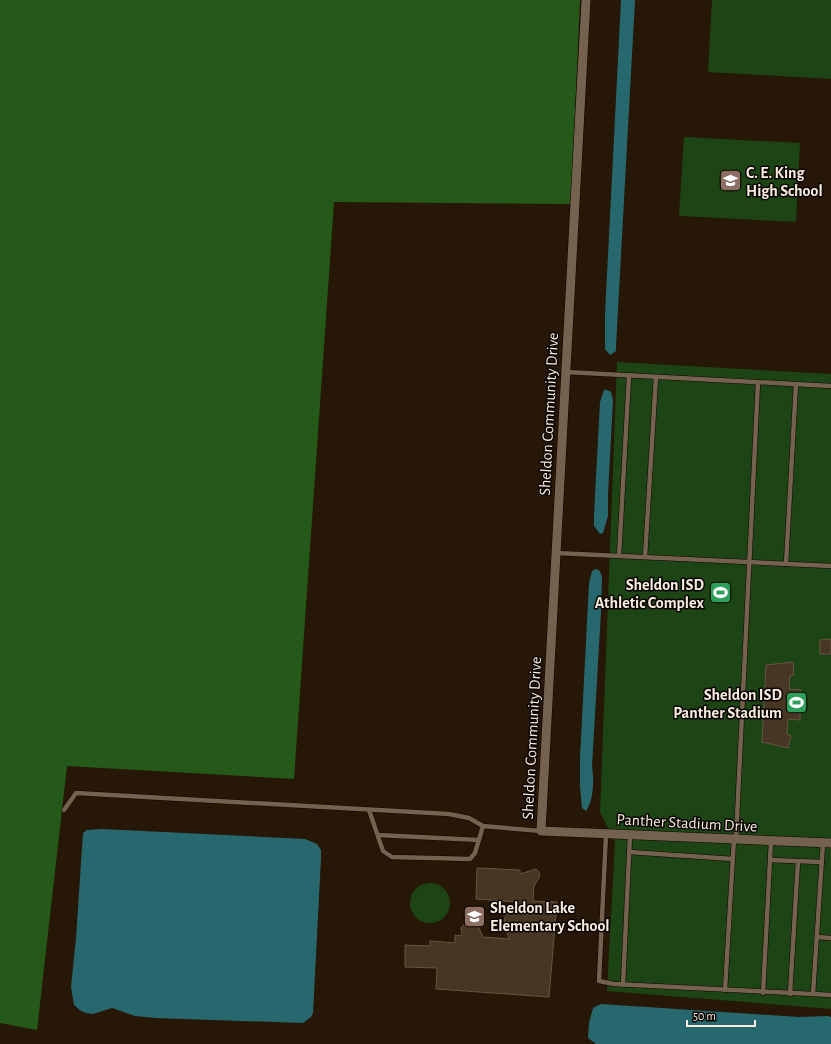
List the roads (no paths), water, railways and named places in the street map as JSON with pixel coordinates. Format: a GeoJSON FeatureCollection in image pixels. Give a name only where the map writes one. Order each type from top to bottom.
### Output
{"type":"FeatureCollection","features":[{"type":"Feature","properties":{"kind":"street","name":"Sheldon Community Drive"},"geometry":{"type":"LineString","coordinates":[[541,830],[586,0]]}},
{"type":"Feature","properties":{"kind":"street","name":"Panther Stadium Drive"},"geometry":{"type":"LineString","coordinates":[[541,830],[827,843]]}},
{"type":"Feature","properties":{"kind":"lane"},"geometry":{"type":"LineString","coordinates":[[566,372],[831,386]]}},
{"type":"Feature","properties":{"kind":"lane"},"geometry":{"type":"LineString","coordinates":[[620,556],[629,376]]}},
{"type":"Feature","properties":{"kind":"lane"},"geometry":{"type":"LineString","coordinates":[[645,557],[656,377]]}},
{"type":"Feature","properties":{"kind":"lane"},"geometry":{"type":"LineString","coordinates":[[725,990],[735,839],[758,382]]}},
{"type":"Feature","properties":{"kind":"lane"},"geometry":{"type":"LineString","coordinates":[[786,564],[796,384]]}},
{"type":"Feature","properties":{"kind":"lane"},"geometry":{"type":"LineString","coordinates":[[556,553],[831,566]]}},
{"type":"Feature","properties":{"kind":"lane"},"geometry":{"type":"LineString","coordinates":[[64,810],[76,793],[449,814],[469,818],[483,826],[541,830]]}},
{"type":"Feature","properties":{"kind":"lane"},"geometry":{"type":"LineString","coordinates":[[369,810],[383,851],[392,857],[470,859],[475,853],[483,826]]}},
{"type":"Feature","properties":{"kind":"lane"},"geometry":{"type":"LineString","coordinates":[[606,833],[599,981],[623,985],[831,995]]}},
{"type":"Feature","properties":{"kind":"lane"},"geometry":{"type":"LineString","coordinates":[[623,985],[630,834]]}},
{"type":"Feature","properties":{"kind":"lane"},"geometry":{"type":"LineString","coordinates":[[378,835],[479,840]]}},
{"type":"Feature","properties":{"kind":"lane"},"geometry":{"type":"LineString","coordinates":[[763,992],[771,841]]}},
{"type":"Feature","properties":{"kind":"lane"},"geometry":{"type":"LineString","coordinates":[[814,994],[822,862],[827,843]]}},
{"type":"Feature","properties":{"kind":"lane"},"geometry":{"type":"LineString","coordinates":[[629,852],[733,859]]}},
{"type":"Feature","properties":{"kind":"lane"},"geometry":{"type":"LineString","coordinates":[[770,860],[822,862]]}},
{"type":"Feature","properties":{"kind":"lane"},"geometry":{"type":"LineString","coordinates":[[790,994],[798,861]]}},
{"type":"Feature","properties":{"kind":"lane"},"geometry":{"type":"LineString","coordinates":[[817,937],[831,938]]}},
{"type":"Feature","properties":{"kind":"water"},"geometry":{"type":"Polygon","coordinates":[[[621,0],[635,0],[616,351],[610,355],[605,349],[605,314],[621,0]]]}},
{"type":"Feature","properties":{"kind":"water"},"geometry":{"type":"Polygon","coordinates":[[[604,390],[611,392],[613,400],[608,516],[603,533],[600,534],[594,526],[594,515],[600,402],[604,390]]]}},
{"type":"Feature","properties":{"kind":"water"},"geometry":{"type":"Polygon","coordinates":[[[596,569],[599,570],[602,576],[601,612],[592,766],[593,789],[591,801],[586,811],[582,808],[580,758],[589,583],[592,571],[596,569]]]}},
{"type":"Feature","properties":{"kind":"water"},"geometry":{"type":"Polygon","coordinates":[[[102,829],[305,839],[317,844],[321,850],[321,858],[313,1013],[311,1017],[303,1023],[155,1018],[135,1016],[112,1008],[93,1014],[86,1013],[74,1005],[71,987],[83,833],[87,830],[102,829]]]}},
{"type":"Feature","properties":{"kind":"water"},"geometry":{"type":"Polygon","coordinates":[[[601,1004],[799,1017],[828,1016],[831,1017],[831,1044],[596,1044],[588,1038],[589,1023],[593,1008],[601,1004]]]}},
{"type":"Feature","properties":{"kind":"place","name":"C. E. King High School"},"geometry":{"type":"Point","coordinates":[730,181]}},
{"type":"Feature","properties":{"kind":"place","name":"Sheldon ISD Athletic Complex"},"geometry":{"type":"Point","coordinates":[720,593]}},
{"type":"Feature","properties":{"kind":"place","name":"Sheldon ISD Panther Stadium"},"geometry":{"type":"Point","coordinates":[797,703]}},
{"type":"Feature","properties":{"kind":"place","name":"Sheldon Lake Elementary School"},"geometry":{"type":"Point","coordinates":[474,916]}}]}
